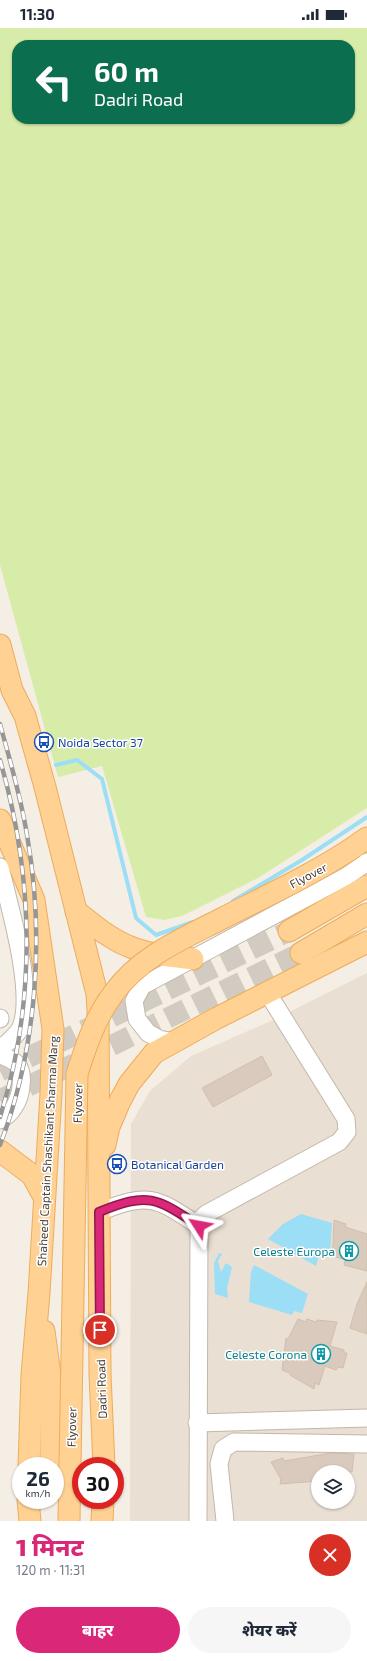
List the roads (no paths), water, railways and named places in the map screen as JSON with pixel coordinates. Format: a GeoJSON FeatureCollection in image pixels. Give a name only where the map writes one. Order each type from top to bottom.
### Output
{"type":"FeatureCollection","features":[{"type":"Feature","properties":{"kind":"main road"},"geometry":{"type":"LineString","coordinates":[[0,646],[12,690]]}},
{"type":"Feature","properties":{"kind":"main road"},"geometry":{"type":"LineString","coordinates":[[0,665],[25,716],[45,787],[94,980],[98,1009],[99,1167]]}},
{"type":"Feature","properties":{"kind":"main road","name":"Shaheed Captain Shashikant Sharma Marg"},"geometry":{"type":"LineString","coordinates":[[0,820],[34,900],[53,1029],[51,1094],[39,1293],[32,1375],[29,1457]]}},
{"type":"Feature","properties":{"kind":"main road","name":"Flyover"},"geometry":{"type":"LineString","coordinates":[[69,1521],[77,1074],[89,1036],[113,994],[135,969],[158,952],[325,867],[367,838]]}},
{"type":"Feature","properties":{"kind":"main road"},"geometry":{"type":"LineString","coordinates":[[289,931],[367,886]]}},
{"type":"Feature","properties":{"kind":"main road"},"geometry":{"type":"LineString","coordinates":[[76,911],[101,930],[128,946],[150,953],[192,960]]}},
{"type":"Feature","properties":{"kind":"main road"},"geometry":{"type":"LineString","coordinates":[[301,953],[367,914]]}},
{"type":"Feature","properties":{"kind":"main road"},"geometry":{"type":"LineString","coordinates":[[99,1167],[110,1127],[129,1084],[154,1053],[217,1018],[367,942]]}},
{"type":"Feature","properties":{"kind":"main road"},"geometry":{"type":"LineString","coordinates":[[0,1151],[32,1175],[44,1197]]}},
{"type":"Feature","properties":{"kind":"main road","name":"Dadri Road"},"geometry":{"type":"LineString","coordinates":[[99,1167],[100,1374],[104,1457]]}},
{"type":"Feature","properties":{"kind":"main road"},"geometry":{"type":"LineString","coordinates":[[39,1293],[50,1382],[51,1457]]}},
{"type":"Feature","properties":{"kind":"main road"},"geometry":{"type":"LineString","coordinates":[[90,1457],[89,1390],[100,1374]]}},
{"type":"Feature","properties":{"kind":"main road"},"geometry":{"type":"LineString","coordinates":[[29,1509],[30,1521]]}},
{"type":"Feature","properties":{"kind":"main road"},"geometry":{"type":"LineString","coordinates":[[102,1521],[103,1509]]}},
{"type":"Feature","properties":{"kind":"street"},"geometry":{"type":"LineString","coordinates":[[174,1042],[159,1039],[148,1033],[137,1019],[134,1001],[142,986],[347,876],[367,862]]}},
{"type":"Feature","properties":{"kind":"street"},"geometry":{"type":"LineString","coordinates":[[0,867],[20,948],[26,1009],[21,1029],[0,1050]]}},
{"type":"Feature","properties":{"kind":"street"},"geometry":{"type":"LineString","coordinates":[[198,1521],[197,1423],[199,1226],[201,1219],[206,1214],[339,1142],[347,1132],[346,1119],[267,992]]}},
{"type":"Feature","properties":{"kind":"street"},"geometry":{"type":"LineString","coordinates":[[0,1055],[9,1058],[18,1065],[21,1078],[19,1098],[14,1107],[0,1120]]}},
{"type":"Feature","properties":{"kind":"street"},"geometry":{"type":"LineString","coordinates":[[99,1212],[127,1201],[149,1199],[170,1206],[199,1226]]}},
{"type":"Feature","properties":{"kind":"street"},"geometry":{"type":"LineString","coordinates":[[197,1423],[367,1418]]}},
{"type":"Feature","properties":{"kind":"street"},"geometry":{"type":"LineString","coordinates":[[225,1521],[219,1464],[223,1449],[234,1442],[367,1444]]}},
{"type":"Feature","properties":{"kind":"water"},"geometry":{"type":"Polygon","coordinates":[[[301,1214],[332,1223],[330,1256],[320,1252],[316,1266],[268,1239],[283,1224],[301,1214]]]}},
{"type":"Feature","properties":{"kind":"water"},"geometry":{"type":"Polygon","coordinates":[[[219,1253],[222,1254],[218,1261],[221,1272],[226,1263],[232,1267],[227,1288],[228,1298],[215,1294],[214,1263],[219,1253]]]}},
{"type":"Feature","properties":{"kind":"water"},"geometry":{"type":"Polygon","coordinates":[[[254,1265],[308,1294],[302,1313],[294,1311],[292,1315],[249,1302],[251,1272],[254,1265]]]}},
{"type":"Feature","properties":{"kind":"waterway"},"geometry":{"type":"LineString","coordinates":[[56,765],[77,760],[102,779],[136,918],[156,935],[193,922]]}},
{"type":"Feature","properties":{"kind":"waterway"},"geometry":{"type":"LineString","coordinates":[[233,901],[302,860],[367,817]]}},
{"type":"Feature","properties":{"kind":"tunnel"},"geometry":{"type":"LineString","coordinates":[[0,1071],[289,931]]}},
{"type":"Feature","properties":{"kind":"tunnel"},"geometry":{"type":"LineString","coordinates":[[0,1100],[301,953]]}},
{"type":"Feature","properties":{"kind":"railway"},"geometry":{"type":"LineString","coordinates":[[0,724],[25,821],[33,874],[36,913],[34,992],[30,1031],[13,1108],[0,1145]]}},
{"type":"Feature","properties":{"kind":"railway"},"geometry":{"type":"LineString","coordinates":[[0,760],[20,849],[25,894],[27,938],[25,983],[20,1028],[12,1073],[0,1117]]}},
{"type":"Feature","properties":{"kind":"place","name":"Noida Sector 37"},"geometry":{"type":"Point","coordinates":[44,742]}},
{"type":"Feature","properties":{"kind":"place","name":"Botanical Garden"},"geometry":{"type":"Point","coordinates":[117,1164]}},
{"type":"Feature","properties":{"kind":"place","name":"Celeste Europa"},"geometry":{"type":"Point","coordinates":[349,1251]}},
{"type":"Feature","properties":{"kind":"place","name":"Celeste Corona"},"geometry":{"type":"Point","coordinates":[321,1354]}}]}
